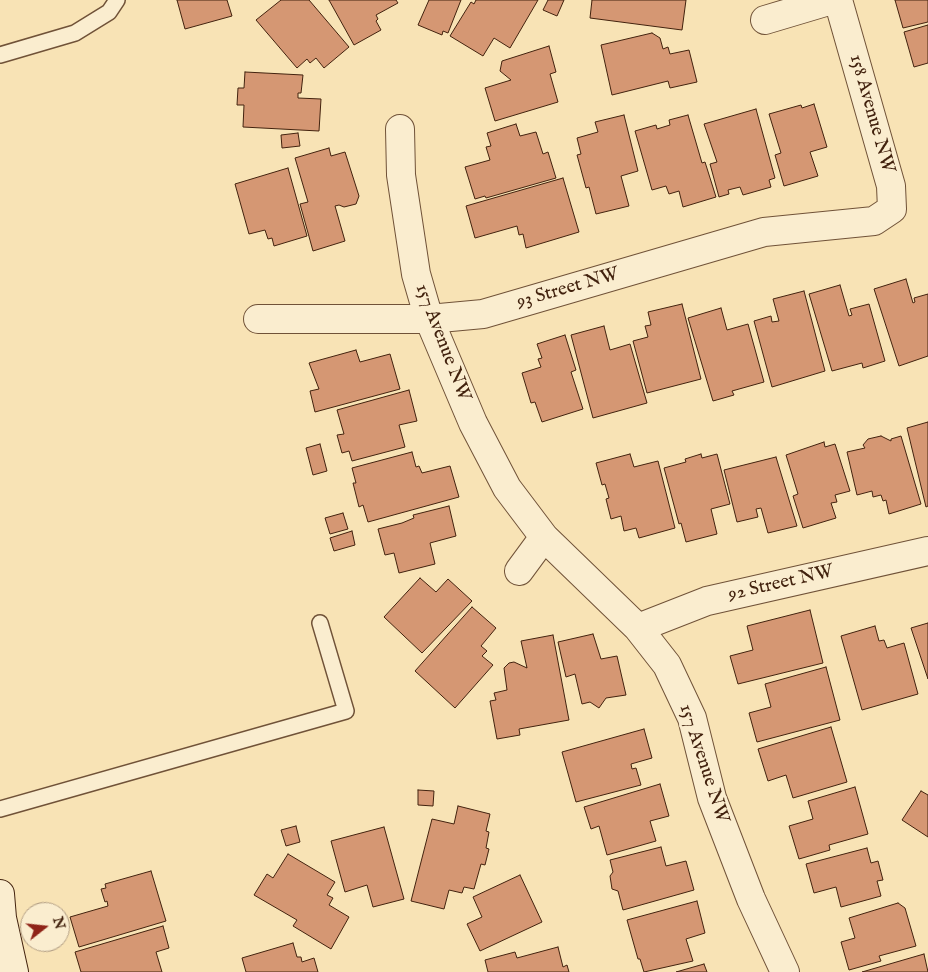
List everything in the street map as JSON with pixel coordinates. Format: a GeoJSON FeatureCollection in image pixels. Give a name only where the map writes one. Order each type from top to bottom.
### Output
{"type":"FeatureCollection","features":[{"type":"Feature","properties":{"kind":"street"},"geometry":{"type":"LineString","coordinates":[[765,20],[832,0]]}},
{"type":"Feature","properties":{"kind":"street","name":"158 Avenue NW"},"geometry":{"type":"LineString","coordinates":[[838,0],[891,186],[892,209],[874,221]]}},
{"type":"Feature","properties":{"kind":"street","name":"157 Avenue NW"},"geometry":{"type":"LineString","coordinates":[[400,129],[401,175],[416,274],[428,319],[473,423],[507,488],[544,537],[638,628],[667,665],[692,718],[712,798],[751,899],[785,972]]}},
{"type":"Feature","properties":{"kind":"street","name":"93 Street NW"},"geometry":{"type":"LineString","coordinates":[[258,319],[428,319],[482,314],[764,232],[874,221]]}},
{"type":"Feature","properties":{"kind":"street"},"geometry":{"type":"LineString","coordinates":[[519,571],[544,537]]}},
{"type":"Feature","properties":{"kind":"street","name":"92 Street NW"},"geometry":{"type":"LineString","coordinates":[[638,628],[706,601],[928,551]]}},
{"type":"Feature","properties":{"kind":"street"},"geometry":{"type":"LineString","coordinates":[[0,894],[2,918],[14,972]]}},
{"type":"Feature","properties":{"kind":"lane"},"geometry":{"type":"LineString","coordinates":[[0,55],[75,33],[110,12],[117,0]]}},
{"type":"Feature","properties":{"kind":"lane"},"geometry":{"type":"LineString","coordinates":[[0,809],[346,710],[320,623]]}},
{"type":"Feature","properties":{"kind":"building"},"geometry":{"type":"Polygon","coordinates":[[[177,0],[227,0],[232,16],[185,29],[177,0]]]}},
{"type":"Feature","properties":{"kind":"building"},"geometry":{"type":"Polygon","coordinates":[[[281,0],[309,0],[349,47],[324,68],[316,58],[310,63],[307,59],[297,68],[256,20],[281,0]]]}},
{"type":"Feature","properties":{"kind":"building"},"geometry":{"type":"Polygon","coordinates":[[[329,0],[396,0],[398,3],[376,15],[378,19],[376,21],[381,30],[354,45],[329,0]]]}},
{"type":"Feature","properties":{"kind":"building"},"geometry":{"type":"Polygon","coordinates":[[[429,0],[461,0],[448,33],[443,31],[442,35],[418,25],[429,0]]]}},
{"type":"Feature","properties":{"kind":"building"},"geometry":{"type":"Polygon","coordinates":[[[476,0],[538,0],[510,48],[494,38],[483,56],[450,36],[471,2],[474,4],[476,0]]]}},
{"type":"Feature","properties":{"kind":"building"},"geometry":{"type":"Polygon","coordinates":[[[548,0],[564,0],[557,16],[543,10],[548,0]]]}},
{"type":"Feature","properties":{"kind":"building"},"geometry":{"type":"Polygon","coordinates":[[[592,0],[686,0],[682,30],[590,18],[592,0]]]}},
{"type":"Feature","properties":{"kind":"building"},"geometry":{"type":"Polygon","coordinates":[[[895,0],[928,0],[928,22],[903,28],[895,0]]]}},
{"type":"Feature","properties":{"kind":"building"},"geometry":{"type":"Polygon","coordinates":[[[928,25],[928,63],[914,67],[904,32],[928,25]]]}},
{"type":"Feature","properties":{"kind":"building"},"geometry":{"type":"Polygon","coordinates":[[[652,33],[660,38],[663,49],[668,47],[670,54],[689,50],[697,82],[670,88],[668,81],[612,95],[601,45],[652,33]]]}},
{"type":"Feature","properties":{"kind":"building"},"geometry":{"type":"Polygon","coordinates":[[[549,46],[556,72],[550,74],[558,102],[495,121],[485,88],[511,80],[500,71],[502,61],[549,46]]]}},
{"type":"Feature","properties":{"kind":"building"},"geometry":{"type":"Polygon","coordinates":[[[245,72],[303,75],[301,93],[298,93],[298,98],[321,99],[319,131],[243,127],[244,105],[237,105],[238,88],[244,88],[245,72]]]}},
{"type":"Feature","properties":{"kind":"building"},"geometry":{"type":"Polygon","coordinates":[[[814,104],[827,147],[810,152],[818,176],[784,186],[775,155],[781,153],[769,114],[801,105],[802,108],[814,104]]]}},
{"type":"Feature","properties":{"kind":"building"},"geometry":{"type":"Polygon","coordinates":[[[756,109],[775,178],[769,180],[771,187],[743,195],[740,187],[728,190],[729,194],[719,197],[710,164],[717,162],[704,124],[756,109]]]}},
{"type":"Feature","properties":{"kind":"building"},"geometry":{"type":"Polygon","coordinates":[[[624,115],[638,171],[621,176],[629,206],[596,214],[589,187],[586,188],[577,155],[581,154],[577,138],[598,132],[595,122],[624,115]]]}},
{"type":"Feature","properties":{"kind":"building"},"geometry":{"type":"Polygon","coordinates":[[[688,115],[702,163],[705,162],[716,197],[683,207],[679,191],[669,194],[666,186],[652,190],[635,131],[656,125],[657,129],[670,125],[669,120],[688,115]]]}},
{"type":"Feature","properties":{"kind":"building"},"geometry":{"type":"Polygon","coordinates":[[[516,124],[520,136],[536,132],[543,154],[548,152],[556,178],[486,198],[485,196],[475,199],[465,167],[490,160],[486,147],[491,146],[487,133],[516,124]]]}},
{"type":"Feature","properties":{"kind":"building"},"geometry":{"type":"Polygon","coordinates":[[[298,133],[300,146],[282,148],[281,135],[298,133]]]}},
{"type":"Feature","properties":{"kind":"building"},"geometry":{"type":"Polygon","coordinates":[[[329,148],[331,156],[345,152],[359,196],[356,204],[344,207],[335,206],[345,241],[313,251],[300,204],[308,202],[295,158],[329,148]]]}},
{"type":"Feature","properties":{"kind":"building"},"geometry":{"type":"Polygon","coordinates":[[[288,168],[307,236],[274,246],[272,238],[268,239],[265,230],[249,234],[235,184],[288,168]]]}},
{"type":"Feature","properties":{"kind":"building"},"geometry":{"type":"Polygon","coordinates":[[[563,178],[579,232],[526,248],[523,234],[519,235],[517,226],[475,238],[466,206],[563,178]]]}},
{"type":"Feature","properties":{"kind":"building"},"geometry":{"type":"Polygon","coordinates":[[[906,279],[913,303],[915,302],[914,298],[928,294],[928,356],[899,366],[874,289],[906,279]]]}},
{"type":"Feature","properties":{"kind":"building"},"geometry":{"type":"Polygon","coordinates":[[[840,285],[849,316],[852,315],[850,309],[869,304],[885,361],[863,368],[862,363],[832,371],[809,294],[840,285]]]}},
{"type":"Feature","properties":{"kind":"building"},"geometry":{"type":"Polygon","coordinates":[[[804,291],[825,371],[772,387],[754,321],[771,316],[772,322],[779,321],[773,299],[804,291]]]}},
{"type":"Feature","properties":{"kind":"building"},"geometry":{"type":"Polygon","coordinates":[[[682,304],[701,379],[647,393],[633,341],[648,337],[645,326],[651,325],[648,312],[682,304]]]}},
{"type":"Feature","properties":{"kind":"building"},"geometry":{"type":"Polygon","coordinates":[[[721,308],[727,330],[748,324],[764,382],[732,391],[734,395],[713,401],[688,318],[721,308]]]}},
{"type":"Feature","properties":{"kind":"building"},"geometry":{"type":"Polygon","coordinates":[[[604,326],[610,350],[630,344],[647,403],[593,418],[571,335],[604,326]]]}},
{"type":"Feature","properties":{"kind":"building"},"geometry":{"type":"Polygon","coordinates":[[[565,335],[576,370],[571,372],[583,409],[542,422],[535,402],[531,403],[522,373],[541,367],[538,359],[542,358],[537,344],[565,335]]]}},
{"type":"Feature","properties":{"kind":"building"},"geometry":{"type":"Polygon","coordinates":[[[356,350],[360,362],[390,354],[400,389],[315,412],[310,391],[319,389],[309,363],[356,350]]]}},
{"type":"Feature","properties":{"kind":"building"},"geometry":{"type":"Polygon","coordinates":[[[409,390],[417,421],[399,425],[405,447],[352,461],[349,451],[342,453],[337,435],[344,434],[337,410],[409,390]]]}},
{"type":"Feature","properties":{"kind":"building"},"geometry":{"type":"Polygon","coordinates":[[[928,422],[928,506],[926,507],[907,428],[928,422]]]}},
{"type":"Feature","properties":{"kind":"building"},"geometry":{"type":"Polygon","coordinates":[[[881,436],[891,441],[891,439],[901,436],[921,504],[889,514],[886,500],[883,501],[881,495],[873,497],[872,491],[857,495],[847,452],[865,448],[863,445],[868,439],[881,436]]]}},
{"type":"Feature","properties":{"kind":"building"},"geometry":{"type":"Polygon","coordinates":[[[824,442],[825,447],[835,444],[850,491],[835,495],[837,502],[831,503],[836,518],[803,528],[793,496],[798,494],[786,455],[824,442]]]}},
{"type":"Feature","properties":{"kind":"building"},"geometry":{"type":"Polygon","coordinates":[[[320,444],[327,471],[313,475],[306,448],[320,444]]]}},
{"type":"Feature","properties":{"kind":"building"},"geometry":{"type":"Polygon","coordinates":[[[412,452],[416,467],[419,466],[422,473],[450,466],[459,497],[368,522],[363,505],[359,507],[353,483],[356,483],[352,468],[412,452]]]}},
{"type":"Feature","properties":{"kind":"building"},"geometry":{"type":"Polygon","coordinates":[[[630,454],[634,467],[658,461],[675,528],[639,538],[636,528],[624,531],[621,516],[611,519],[606,499],[609,498],[605,484],[602,485],[596,463],[630,454]]]}},
{"type":"Feature","properties":{"kind":"building"},"geometry":{"type":"Polygon","coordinates":[[[701,454],[702,458],[717,454],[730,504],[711,509],[717,534],[686,542],[681,523],[679,524],[664,468],[686,462],[685,459],[701,454]]]}},
{"type":"Feature","properties":{"kind":"building"},"geometry":{"type":"Polygon","coordinates":[[[776,457],[797,526],[768,533],[761,508],[756,509],[758,517],[737,522],[724,470],[776,457]]]}},
{"type":"Feature","properties":{"kind":"building"},"geometry":{"type":"Polygon","coordinates":[[[449,506],[456,536],[430,543],[435,564],[399,573],[394,553],[385,555],[378,529],[402,523],[414,518],[413,515],[449,506]]]}},
{"type":"Feature","properties":{"kind":"building"},"geometry":{"type":"Polygon","coordinates":[[[343,513],[348,529],[330,534],[325,518],[343,513]]]}},
{"type":"Feature","properties":{"kind":"building"},"geometry":{"type":"Polygon","coordinates":[[[352,531],[355,545],[334,551],[330,538],[352,531]]]}},
{"type":"Feature","properties":{"kind":"building"},"geometry":{"type":"Polygon","coordinates":[[[420,578],[436,592],[448,579],[472,601],[422,653],[384,617],[420,578]]]}},
{"type":"Feature","properties":{"kind":"building"},"geometry":{"type":"Polygon","coordinates":[[[472,607],[496,628],[481,646],[487,651],[482,656],[493,665],[455,708],[415,671],[472,607]]]}},
{"type":"Feature","properties":{"kind":"building"},"geometry":{"type":"Polygon","coordinates":[[[810,610],[823,663],[738,684],[730,656],[753,650],[747,626],[810,610]]]}},
{"type":"Feature","properties":{"kind":"building"},"geometry":{"type":"Polygon","coordinates":[[[928,623],[928,679],[911,628],[928,623]]]}},
{"type":"Feature","properties":{"kind":"building"},"geometry":{"type":"Polygon","coordinates":[[[875,626],[879,641],[884,640],[887,648],[904,643],[918,694],[862,710],[841,636],[875,626]]]}},
{"type":"Feature","properties":{"kind":"building"},"geometry":{"type":"Polygon","coordinates":[[[593,634],[601,659],[617,656],[626,695],[606,698],[599,708],[590,702],[582,704],[575,674],[566,677],[558,642],[593,634]]]}},
{"type":"Feature","properties":{"kind":"building"},"geometry":{"type":"Polygon","coordinates":[[[553,635],[569,720],[519,729],[520,735],[497,739],[490,701],[496,700],[494,693],[507,690],[504,668],[509,663],[514,662],[527,668],[521,641],[553,635]]]}},
{"type":"Feature","properties":{"kind":"building"},"geometry":{"type":"Polygon","coordinates":[[[826,667],[840,720],[757,742],[749,713],[771,707],[765,684],[826,667]]]}},
{"type":"Feature","properties":{"kind":"building"},"geometry":{"type":"Polygon","coordinates":[[[831,727],[847,782],[793,798],[786,775],[768,781],[758,749],[831,727]]]}},
{"type":"Feature","properties":{"kind":"building"},"geometry":{"type":"Polygon","coordinates":[[[644,729],[652,758],[631,764],[632,769],[636,768],[641,785],[576,802],[562,752],[644,729]]]}},
{"type":"Feature","properties":{"kind":"building"},"geometry":{"type":"Polygon","coordinates":[[[660,784],[669,816],[650,821],[656,841],[607,855],[599,826],[591,829],[584,807],[660,784]]]}},
{"type":"Feature","properties":{"kind":"building"},"geometry":{"type":"Polygon","coordinates":[[[855,787],[868,834],[829,845],[830,850],[799,859],[789,826],[813,819],[808,801],[855,787]]]}},
{"type":"Feature","properties":{"kind":"building"},"geometry":{"type":"Polygon","coordinates":[[[418,790],[434,791],[433,806],[418,805],[418,790]]]}},
{"type":"Feature","properties":{"kind":"building"},"geometry":{"type":"Polygon","coordinates":[[[921,791],[928,795],[928,837],[902,820],[921,791]]]}},
{"type":"Feature","properties":{"kind":"building"},"geometry":{"type":"Polygon","coordinates":[[[458,806],[490,814],[486,831],[489,832],[486,848],[489,849],[485,865],[481,864],[474,889],[464,887],[462,893],[449,890],[444,909],[411,901],[432,819],[454,824],[458,806]]]}},
{"type":"Feature","properties":{"kind":"building"},"geometry":{"type":"Polygon","coordinates":[[[296,826],[300,842],[286,846],[281,830],[296,826]]]}},
{"type":"Feature","properties":{"kind":"building"},"geometry":{"type":"Polygon","coordinates":[[[384,827],[404,899],[373,907],[367,885],[345,892],[331,841],[384,827]]]}},
{"type":"Feature","properties":{"kind":"building"},"geometry":{"type":"Polygon","coordinates":[[[661,847],[666,866],[686,861],[694,890],[623,910],[618,891],[612,889],[610,876],[613,872],[610,860],[661,847]]]}},
{"type":"Feature","properties":{"kind":"building"},"geometry":{"type":"Polygon","coordinates":[[[867,848],[871,863],[878,861],[883,880],[877,881],[881,896],[841,907],[836,887],[814,893],[806,864],[867,848]]]}},
{"type":"Feature","properties":{"kind":"building"},"geometry":{"type":"Polygon","coordinates":[[[288,854],[335,882],[327,895],[333,898],[329,905],[349,917],[331,949],[293,926],[297,920],[254,895],[267,874],[273,878],[288,854]]]}},
{"type":"Feature","properties":{"kind":"building"},"geometry":{"type":"Polygon","coordinates":[[[151,871],[166,921],[79,947],[70,917],[108,906],[101,889],[106,888],[105,884],[151,871]]]}},
{"type":"Feature","properties":{"kind":"building"},"geometry":{"type":"Polygon","coordinates":[[[520,875],[542,922],[480,951],[467,924],[482,917],[473,897],[520,875]]]}},
{"type":"Feature","properties":{"kind":"building"},"geometry":{"type":"Polygon","coordinates":[[[697,901],[705,933],[686,939],[693,961],[644,972],[640,959],[638,959],[627,920],[697,901]]]}},
{"type":"Feature","properties":{"kind":"building"},"geometry":{"type":"Polygon","coordinates":[[[898,903],[905,908],[916,946],[879,956],[881,961],[849,970],[841,942],[855,938],[849,918],[898,903]]]}},
{"type":"Feature","properties":{"kind":"building"},"geometry":{"type":"Polygon","coordinates":[[[163,926],[169,948],[156,952],[162,972],[81,972],[75,952],[163,926]]]}},
{"type":"Feature","properties":{"kind":"building"},"geometry":{"type":"Polygon","coordinates":[[[293,943],[297,957],[301,957],[302,962],[314,958],[318,972],[246,972],[242,958],[293,943]]]}},
{"type":"Feature","properties":{"kind":"building"},"geometry":{"type":"Polygon","coordinates":[[[558,947],[563,967],[567,965],[569,972],[488,972],[485,960],[515,952],[517,958],[558,947]]]}},
{"type":"Feature","properties":{"kind":"building"},"geometry":{"type":"Polygon","coordinates":[[[924,954],[928,972],[862,972],[924,954]]]}},
{"type":"Feature","properties":{"kind":"building"},"geometry":{"type":"Polygon","coordinates":[[[704,964],[707,972],[676,972],[704,964]]]}}]}
